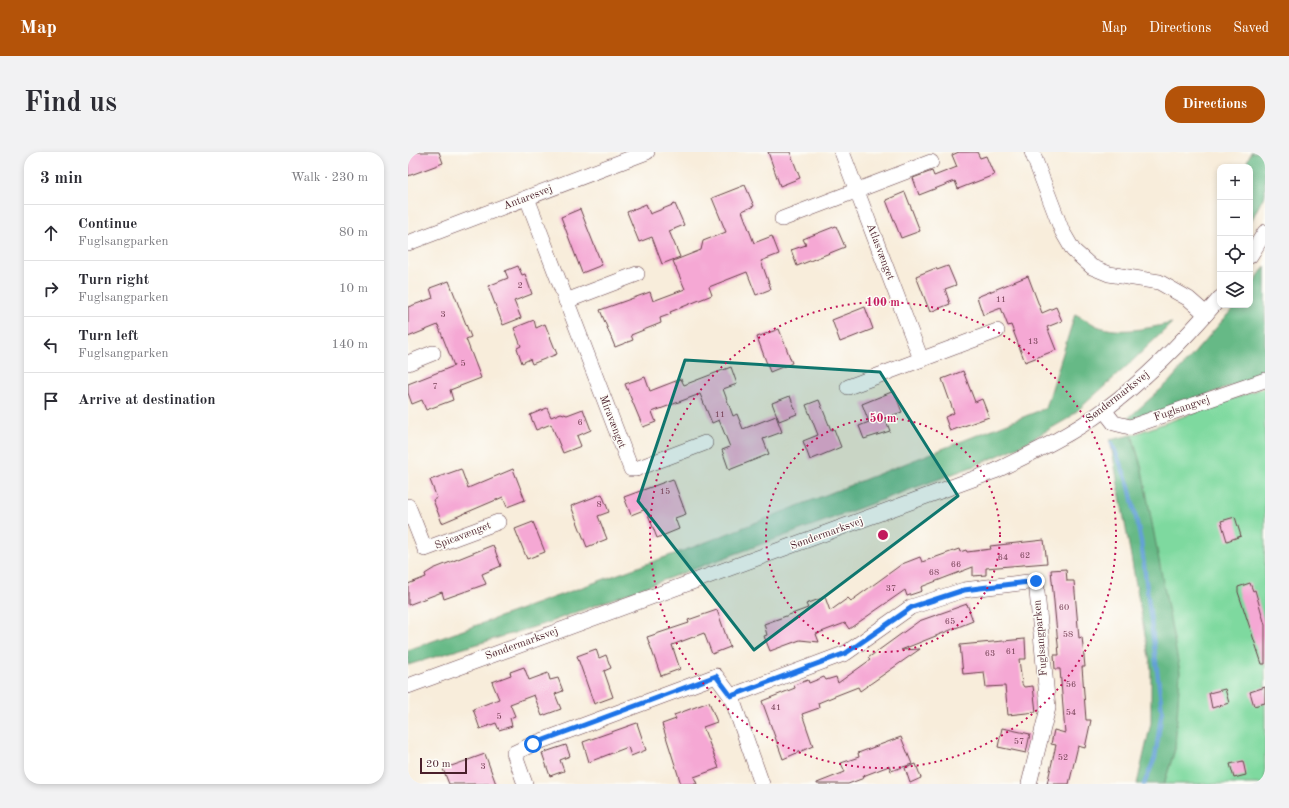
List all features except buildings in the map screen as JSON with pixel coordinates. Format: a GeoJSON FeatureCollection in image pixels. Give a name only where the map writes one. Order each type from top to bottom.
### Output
{"type":"FeatureCollection","features":[{"type":"Feature","properties":{"kind":"street","name":"Atlasvænget"},"geometry":{"type":"LineString","coordinates":[[842,152],[921,359]]}},
{"type":"Feature","properties":{"kind":"street"},"geometry":{"type":"LineString","coordinates":[[1032,152],[1062,231],[1073,250],[1092,268],[1109,274],[1159,282],[1188,299],[1206,314]]}},
{"type":"Feature","properties":{"kind":"street","name":"Antaresvej"},"geometry":{"type":"LineString","coordinates":[[408,243],[643,153]]}},
{"type":"Feature","properties":{"kind":"street"},"geometry":{"type":"LineString","coordinates":[[782,219],[932,162]]}},
{"type":"Feature","properties":{"kind":"street","name":"Miravænget"},"geometry":{"type":"LineString","coordinates":[[527,198],[631,469],[636,469],[705,443]]}},
{"type":"Feature","properties":{"kind":"street"},"geometry":{"type":"LineString","coordinates":[[1253,251],[1265,232]]}},
{"type":"Feature","properties":{"kind":"street"},"geometry":{"type":"LineString","coordinates":[[566,301],[637,274]]}},
{"type":"Feature","properties":{"kind":"street","name":"Søndermarksvej"},"geometry":{"type":"LineString","coordinates":[[408,686],[995,471],[1041,449],[1104,410],[1158,365],[1217,301]]}},
{"type":"Feature","properties":{"kind":"street"},"geometry":{"type":"LineString","coordinates":[[848,387],[996,331]]}},
{"type":"Feature","properties":{"kind":"street"},"geometry":{"type":"LineString","coordinates":[[408,363],[433,353]]}},
{"type":"Feature","properties":{"kind":"street","name":"Fuglsangvej"},"geometry":{"type":"LineString","coordinates":[[1104,410],[1114,423],[1130,427],[1265,380]]}},
{"type":"Feature","properties":{"kind":"street","name":"Spicavænget"},"geometry":{"type":"LineString","coordinates":[[408,506],[425,549],[498,522]]}},
{"type":"Feature","properties":{"kind":"street","name":"Fuglsangparken"},"geometry":{"type":"LineString","coordinates":[[731,696],[846,653],[912,607],[964,590],[1036,581],[1048,708],[1029,784]]}},
{"type":"Feature","properties":{"kind":"street"},"geometry":{"type":"LineString","coordinates":[[525,784],[514,753],[533,744],[716,676],[731,696],[762,784]]}},
{"type":"Feature","properties":{"kind":"highlighted area"},"geometry":{"type":"Polygon","coordinates":[[[685,360],[880,372],[958,496],[754,650],[638,501],[685,360]]]}},
{"type":"Feature","properties":{"kind":"green space"},"geometry":{"type":"Polygon","coordinates":[[[1251,152],[1265,152],[1265,194],[1253,217],[1253,164],[1246,164],[1251,152]]]}},
{"type":"Feature","properties":{"kind":"green space"},"geometry":{"type":"Polygon","coordinates":[[[1265,266],[1265,374],[1140,419],[1126,420],[1169,382],[1233,308],[1253,308],[1253,284],[1265,266]]]}},
{"type":"Feature","properties":{"kind":"green space"},"geometry":{"type":"Polygon","coordinates":[[[1075,314],[1097,326],[1115,330],[1134,330],[1172,323],[1069,418],[1020,446],[977,465],[547,623],[408,665],[408,650],[696,546],[1046,408],[1075,314]]]}},
{"type":"Feature","properties":{"kind":"green space"},"geometry":{"type":"Polygon","coordinates":[[[1265,387],[1265,784],[1164,784],[1175,749],[1142,470],[1132,435],[1265,387]]]}},
{"type":"Feature","properties":{"kind":"green space"},"geometry":{"type":"Polygon","coordinates":[[[1132,435],[1142,470],[1180,672],[1175,749],[1164,784],[1137,784],[1151,723],[1151,668],[1110,440],[1132,435]]]}},
{"type":"Feature","properties":{"kind":"waterway"},"geometry":{"type":"LineString","coordinates":[[1112,443],[1129,486],[1141,541],[1162,710],[1155,758],[1144,784]]}},
{"type":"Feature","properties":{"kind":"route"},"geometry":{"type":"LineString","coordinates":[[533,744],[716,676],[731,696],[846,653],[912,607],[964,590],[1036,581]]}}]}
